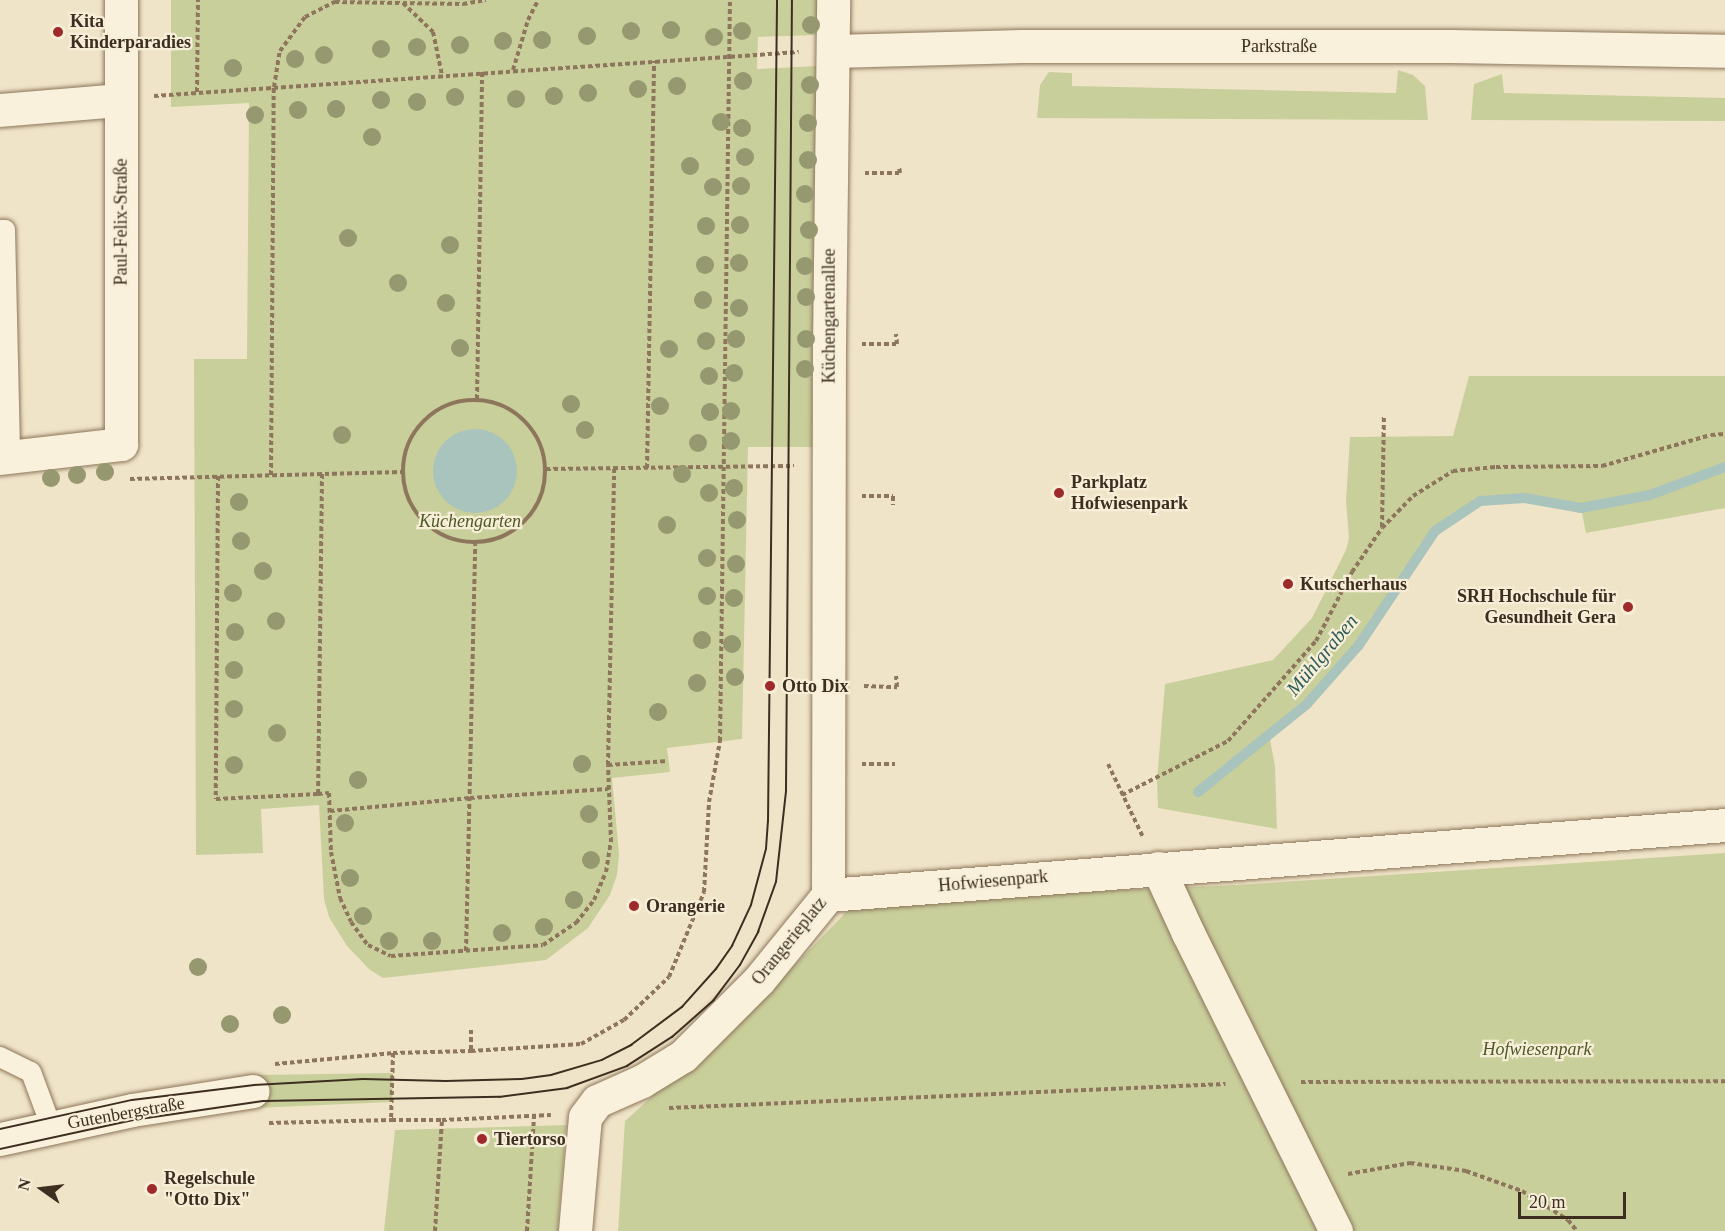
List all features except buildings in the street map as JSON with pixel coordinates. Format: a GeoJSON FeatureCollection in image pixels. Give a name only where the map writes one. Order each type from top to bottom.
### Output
{"type":"FeatureCollection","features":[{"type":"Feature","properties":{"kind":"street","name":"Paul-Felix-Straße"},"geometry":{"type":"LineString","coordinates":[[121,0],[121,444]]}},
{"type":"Feature","properties":{"kind":"street","name":"Parkstraße"},"geometry":{"type":"LineString","coordinates":[[833,24],[1046,46],[1451,46],[1725,51]]}},
{"type":"Feature","properties":{"kind":"street","name":"Küchengartenallee"},"geometry":{"type":"LineString","coordinates":[[827,610],[833,24]]}},
{"type":"Feature","properties":{"kind":"street"},"geometry":{"type":"LineString","coordinates":[[0,110],[120,100]]}},
{"type":"Feature","properties":{"kind":"street"},"geometry":{"type":"LineString","coordinates":[[5,458],[121,444]]}},
{"type":"Feature","properties":{"kind":"street","name":"Orangerieplatz"},"geometry":{"type":"LineString","coordinates":[[585,1117],[597,1101],[642,1081],[683,1056],[759,980],[828,895],[827,610]]}},
{"type":"Feature","properties":{"kind":"street","name":"Hofwiesenpark"},"geometry":{"type":"LineString","coordinates":[[828,895],[1725,825]]}},
{"type":"Feature","properties":{"kind":"street"},"geometry":{"type":"LineString","coordinates":[[1158,868],[1336,1231]]}},
{"type":"Feature","properties":{"kind":"street","name":"Gutenbergstraße"},"geometry":{"type":"LineString","coordinates":[[0,1139],[51,1126],[253,1091]]}},
{"type":"Feature","properties":{"kind":"street"},"geometry":{"type":"LineString","coordinates":[[575,1231],[585,1117]]}},
{"type":"Feature","properties":{"kind":"lane"},"geometry":{"type":"LineString","coordinates":[[0,230],[5,230],[5,458]]}},
{"type":"Feature","properties":{"kind":"lane"},"geometry":{"type":"LineString","coordinates":[[0,1057],[31,1072],[51,1126]]}},
{"type":"Feature","properties":{"kind":"path"},"geometry":{"type":"LineString","coordinates":[[197,92],[198,0]]}},
{"type":"Feature","properties":{"kind":"path"},"geometry":{"type":"LineString","coordinates":[[271,475],[274,87],[280,51],[305,17],[334,2],[400,1],[463,4],[486,0]]}},
{"type":"Feature","properties":{"kind":"path"},"geometry":{"type":"LineString","coordinates":[[513,70],[528,20],[538,0]]}},
{"type":"Feature","properties":{"kind":"path"},"geometry":{"type":"LineString","coordinates":[[585,1117],[534,1115],[442,1120],[256,1123],[253,1091],[254,1066],[393,1053],[581,1044],[624,1020],[669,977],[704,892],[709,802],[720,741],[730,0]]}},
{"type":"Feature","properties":{"kind":"path"},"geometry":{"type":"LineString","coordinates":[[400,1],[433,32],[442,75]]}},
{"type":"Feature","properties":{"kind":"path"},"geometry":{"type":"LineString","coordinates":[[120,100],[197,92],[729,56],[833,24]]}},
{"type":"Feature","properties":{"kind":"path"},"geometry":{"type":"LineString","coordinates":[[647,468],[654,61]]}},
{"type":"Feature","properties":{"kind":"path"},"geometry":{"type":"LineString","coordinates":[[477,399],[482,72]]}},
{"type":"Feature","properties":{"kind":"path"},"geometry":{"type":"LineString","coordinates":[[829,344],[897,344],[896,334]]}},
{"type":"Feature","properties":{"kind":"path"},"geometry":{"type":"LineString","coordinates":[[477,399],[512,410],[537,435],[546,470],[537,507],[511,533],[475,544],[439,535],[412,509],[402,472],[411,435],[439,407],[477,399]]}},
{"type":"Feature","properties":{"kind":"path"},"geometry":{"type":"LineString","coordinates":[[1382,528],[1384,417]]}},
{"type":"Feature","properties":{"kind":"path"},"geometry":{"type":"LineString","coordinates":[[1122,795],[1228,741],[1316,640],[1352,572],[1382,528],[1413,496],[1453,471],[1496,467],[1602,466],[1711,435],[1725,434]]}},
{"type":"Feature","properties":{"kind":"path"},"geometry":{"type":"LineString","coordinates":[[121,444],[129,479],[402,472]]}},
{"type":"Feature","properties":{"kind":"path"},"geometry":{"type":"LineString","coordinates":[[546,470],[829,464]]}},
{"type":"Feature","properties":{"kind":"path"},"geometry":{"type":"LineString","coordinates":[[218,476],[216,799],[329,793],[332,852],[340,898],[351,922],[368,945],[391,956],[543,945],[576,923],[594,900],[606,872],[610,842],[608,765],[614,469]]}},
{"type":"Feature","properties":{"kind":"path"},"geometry":{"type":"LineString","coordinates":[[318,794],[322,474]]}},
{"type":"Feature","properties":{"kind":"path"},"geometry":{"type":"LineString","coordinates":[[466,951],[475,544]]}},
{"type":"Feature","properties":{"kind":"path"},"geometry":{"type":"LineString","coordinates":[[608,765],[668,760]]}},
{"type":"Feature","properties":{"kind":"path"},"geometry":{"type":"LineString","coordinates":[[1108,764],[1158,868]]}},
{"type":"Feature","properties":{"kind":"path"},"geometry":{"type":"LineString","coordinates":[[330,811],[471,798],[608,789]]}},
{"type":"Feature","properties":{"kind":"path"},"geometry":{"type":"LineString","coordinates":[[471,1030],[471,1051]]}},
{"type":"Feature","properties":{"kind":"path"},"geometry":{"type":"LineString","coordinates":[[391,1120],[393,1053]]}},
{"type":"Feature","properties":{"kind":"path"},"geometry":{"type":"LineString","coordinates":[[662,1108],[1262,1082],[1725,1081]]}},
{"type":"Feature","properties":{"kind":"path"},"geometry":{"type":"LineString","coordinates":[[527,1231],[534,1115]]}},
{"type":"Feature","properties":{"kind":"path"},"geometry":{"type":"LineString","coordinates":[[435,1231],[442,1120]]}},
{"type":"Feature","properties":{"kind":"path"},"geometry":{"type":"LineString","coordinates":[[1312,1183],[1361,1171],[1410,1163],[1466,1171],[1522,1191],[1568,1220],[1577,1231]]}},
{"type":"Feature","properties":{"kind":"green space","name":"Küchengarten"},"geometry":{"type":"Polygon","coordinates":[[[171,0],[819,0],[818,35],[758,37],[757,69],[817,66],[813,447],[748,447],[742,739],[667,748],[670,772],[612,778],[619,854],[617,875],[610,895],[588,928],[546,960],[383,978],[370,970],[347,946],[329,917],[324,899],[319,805],[261,809],[263,853],[196,855],[194,359],[247,359],[249,103],[171,107],[171,0]]]}},
{"type":"Feature","properties":{"kind":"green space"},"geometry":{"type":"Polygon","coordinates":[[[1398,70],[1413,75],[1425,86],[1428,120],[1037,118],[1040,85],[1049,72],[1072,73],[1072,86],[1396,93],[1398,70]]]}},
{"type":"Feature","properties":{"kind":"green space"},"geometry":{"type":"Polygon","coordinates":[[[1502,74],[1504,93],[1725,98],[1725,121],[1471,120],[1474,84],[1502,74]]]}},
{"type":"Feature","properties":{"kind":"green space"},"geometry":{"type":"Polygon","coordinates":[[[1469,376],[1725,376],[1725,508],[1586,533],[1581,508],[1525,498],[1480,501],[1435,531],[1359,645],[1307,704],[1269,734],[1275,766],[1277,829],[1158,808],[1157,780],[1165,684],[1273,660],[1312,618],[1346,550],[1349,538],[1346,501],[1350,437],[1453,436],[1469,376]]]}},
{"type":"Feature","properties":{"kind":"green space","name":"Hofwiesenpark"},"geometry":{"type":"Polygon","coordinates":[[[1725,853],[1725,1231],[618,1231],[625,1121],[788,972],[856,902],[1237,885],[1725,853]]]}},
{"type":"Feature","properties":{"kind":"green space"},"geometry":{"type":"Polygon","coordinates":[[[393,1073],[392,1102],[255,1108],[251,1075],[393,1073]]]}},
{"type":"Feature","properties":{"kind":"green space"},"geometry":{"type":"Polygon","coordinates":[[[566,1125],[558,1231],[384,1231],[395,1130],[566,1125]]]}},
{"type":"Feature","properties":{"kind":"water"},"geometry":{"type":"Polygon","coordinates":[[[467,429],[483,429],[499,436],[510,447],[517,463],[514,487],[505,501],[483,513],[467,513],[451,506],[440,495],[433,479],[433,463],[440,447],[451,436],[467,429]]]}},
{"type":"Feature","properties":{"kind":"waterway","name":"Mühlgraben"},"geometry":{"type":"LineString","coordinates":[[1198,792],[1307,704],[1359,645],[1435,531],[1480,501],[1525,498],[1581,508],[1650,495],[1725,467]]}},
{"type":"Feature","properties":{"kind":"tram line"},"geometry":{"type":"LineString","coordinates":[[0,1129],[132,1100],[254,1085],[363,1079],[446,1081],[522,1079],[551,1075],[602,1060],[631,1045],[682,1007],[716,969],[732,946],[751,905],[766,849],[768,822],[777,0]]}},
{"type":"Feature","properties":{"kind":"tram line"},"geometry":{"type":"LineString","coordinates":[[0,1149],[133,1120],[263,1101],[499,1097],[567,1088],[627,1066],[672,1037],[713,1001],[740,965],[758,932],[776,882],[786,792],[792,0]]}},
{"type":"Feature","properties":{"kind":"place","name":"Kita Kinderparadies"},"geometry":{"type":"Point","coordinates":[58,32]}},
{"type":"Feature","properties":{"kind":"place","name":"Parkplatz Hofwiesenpark"},"geometry":{"type":"Point","coordinates":[1059,493]}},
{"type":"Feature","properties":{"kind":"place","name":"Kutscherhaus"},"geometry":{"type":"Point","coordinates":[1288,584]}},
{"type":"Feature","properties":{"kind":"place","name":"SRH Hochschule für Gesundheit Gera"},"geometry":{"type":"Point","coordinates":[1628,607]}},
{"type":"Feature","properties":{"kind":"place","name":"Otto Dix"},"geometry":{"type":"Point","coordinates":[770,686]}},
{"type":"Feature","properties":{"kind":"place","name":"Orangerie"},"geometry":{"type":"Point","coordinates":[634,906]}},
{"type":"Feature","properties":{"kind":"place","name":"Tiertorso"},"geometry":{"type":"Point","coordinates":[482,1139]}},
{"type":"Feature","properties":{"kind":"place","name":"Regelschule \"Otto Dix\""},"geometry":{"type":"Point","coordinates":[152,1189]}}]}
